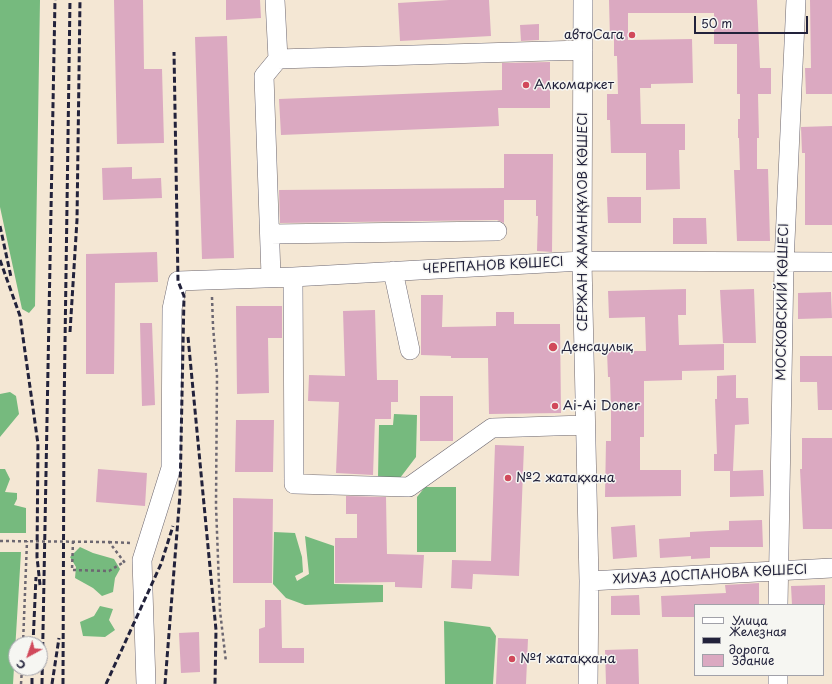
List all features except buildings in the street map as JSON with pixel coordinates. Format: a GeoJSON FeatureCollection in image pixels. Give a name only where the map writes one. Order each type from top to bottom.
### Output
{"type":"FeatureCollection","features":[{"type":"Feature","properties":{"kind":"street"},"geometry":{"type":"LineString","coordinates":[[271,276],[264,76],[278,59],[275,0]]}},
{"type":"Feature","properties":{"kind":"street","name":"СЕРЖАН ЖАМАНҚҰЛОВ КӨШЕСІ"},"geometry":{"type":"LineString","coordinates":[[583,0],[582,261],[589,581],[588,684]]}},
{"type":"Feature","properties":{"kind":"street","name":"МОСКОВСКИЙ КӨШЕСІ"},"geometry":{"type":"LineString","coordinates":[[778,604],[784,263],[796,0]]}},
{"type":"Feature","properties":{"kind":"street"},"geometry":{"type":"LineString","coordinates":[[278,59],[583,50]]}},
{"type":"Feature","properties":{"kind":"street"},"geometry":{"type":"LineString","coordinates":[[270,234],[497,231]]}},
{"type":"Feature","properties":{"kind":"street","name":"ЧЕРЕПАНОВ КӨШЕСІ"},"geometry":{"type":"LineString","coordinates":[[146,684],[142,560],[171,468],[172,309],[178,281],[271,276],[293,277],[582,261],[832,262]]}},
{"type":"Feature","properties":{"kind":"street"},"geometry":{"type":"LineString","coordinates":[[393,271],[410,350]]}},
{"type":"Feature","properties":{"kind":"street"},"geometry":{"type":"LineString","coordinates":[[293,277],[294,484],[410,487],[492,428],[585,425]]}},
{"type":"Feature","properties":{"kind":"street","name":"ХИУАЗ ДОСПАНОВА КӨШЕСІ"},"geometry":{"type":"LineString","coordinates":[[589,581],[832,568]]}},
{"type":"Feature","properties":{"kind":"path"},"geometry":{"type":"LineString","coordinates":[[212,280],[213,326],[218,375],[216,506],[220,611],[226,662]]}},
{"type":"Feature","properties":{"kind":"path"},"geometry":{"type":"LineString","coordinates":[[0,541],[109,542],[128,568]]}},
{"type":"Feature","properties":{"kind":"path"},"geometry":{"type":"LineString","coordinates":[[23,636],[27,541]]}},
{"type":"Feature","properties":{"kind":"path"},"geometry":{"type":"LineString","coordinates":[[73,541],[72,570],[109,572],[128,558]]}},
{"type":"Feature","properties":{"kind":"green space"},"geometry":{"type":"Polygon","coordinates":[[[0,0],[40,0],[35,306],[29,313],[22,309],[0,207],[0,0]]]}},
{"type":"Feature","properties":{"kind":"green space"},"geometry":{"type":"Polygon","coordinates":[[[10,392],[16,396],[19,414],[0,437],[0,394],[10,392]]]}},
{"type":"Feature","properties":{"kind":"green space"},"geometry":{"type":"Polygon","coordinates":[[[394,414],[417,415],[416,457],[400,478],[378,478],[379,425],[393,425],[394,414]]]}},
{"type":"Feature","properties":{"kind":"green space"},"geometry":{"type":"Polygon","coordinates":[[[0,469],[5,469],[10,479],[5,492],[17,493],[17,499],[14,505],[26,508],[26,533],[0,533],[0,469]]]}},
{"type":"Feature","properties":{"kind":"green space"},"geometry":{"type":"Polygon","coordinates":[[[425,487],[456,487],[456,552],[417,552],[417,497],[425,487]]]}},
{"type":"Feature","properties":{"kind":"green space"},"geometry":{"type":"Polygon","coordinates":[[[274,532],[295,533],[302,557],[303,572],[295,576],[297,581],[309,574],[305,536],[334,546],[334,584],[383,585],[383,602],[305,605],[286,598],[273,584],[274,532]]]}},
{"type":"Feature","properties":{"kind":"green space"},"geometry":{"type":"Polygon","coordinates":[[[80,547],[93,553],[114,559],[120,569],[115,578],[113,592],[102,596],[93,588],[75,578],[76,567],[70,557],[80,547]]]}},
{"type":"Feature","properties":{"kind":"green space"},"geometry":{"type":"Polygon","coordinates":[[[0,552],[21,552],[16,636],[8,636],[8,676],[13,676],[13,684],[0,684],[0,552]]]}},
{"type":"Feature","properties":{"kind":"green space"},"geometry":{"type":"Polygon","coordinates":[[[100,606],[113,609],[109,620],[115,630],[105,637],[83,636],[80,622],[94,616],[100,606]]]}},
{"type":"Feature","properties":{"kind":"green space"},"geometry":{"type":"Polygon","coordinates":[[[444,621],[490,627],[496,636],[493,684],[445,684],[444,621]]]}},
{"type":"Feature","properties":{"kind":"railway"},"geometry":{"type":"LineString","coordinates":[[42,684],[55,0]]}},
{"type":"Feature","properties":{"kind":"railway"},"geometry":{"type":"LineString","coordinates":[[63,684],[64,412],[70,0]]}},
{"type":"Feature","properties":{"kind":"railway"},"geometry":{"type":"LineString","coordinates":[[70,332],[77,220],[80,0]]}},
{"type":"Feature","properties":{"kind":"railway"},"geometry":{"type":"LineString","coordinates":[[165,684],[180,494],[184,296],[178,281],[174,52]]}},
{"type":"Feature","properties":{"kind":"railway"},"geometry":{"type":"LineString","coordinates":[[0,226],[11,277]]}},
{"type":"Feature","properties":{"kind":"railway"},"geometry":{"type":"LineString","coordinates":[[0,260],[20,316],[38,444],[37,557],[40,585]]}},
{"type":"Feature","properties":{"kind":"railway"},"geometry":{"type":"LineString","coordinates":[[188,337],[216,630],[215,684]]}},
{"type":"Feature","properties":{"kind":"railway"},"geometry":{"type":"LineString","coordinates":[[106,684],[161,564],[173,526]]}},
{"type":"Feature","properties":{"kind":"railway"},"geometry":{"type":"LineString","coordinates":[[33,636],[36,577]]}},
{"type":"Feature","properties":{"kind":"railway"},"geometry":{"type":"LineString","coordinates":[[52,684],[59,638]]}},
{"type":"Feature","properties":{"kind":"railway"},"geometry":{"type":"LineString","coordinates":[[32,676],[32,684]]}},
{"type":"Feature","properties":{"kind":"place","name":"автоСага"},"geometry":{"type":"Point","coordinates":[632,35]}},
{"type":"Feature","properties":{"kind":"place","name":"Алкомаркет"},"geometry":{"type":"Point","coordinates":[526,85]}},
{"type":"Feature","properties":{"kind":"place","name":"Денсаулық"},"geometry":{"type":"Point","coordinates":[553,347]}},
{"type":"Feature","properties":{"kind":"place","name":"Ai-Ai Doner"},"geometry":{"type":"Point","coordinates":[555,406]}},
{"type":"Feature","properties":{"kind":"place","name":"№2 жатақхана"},"geometry":{"type":"Point","coordinates":[508,478]}},
{"type":"Feature","properties":{"kind":"place","name":"№1 жатақхана"},"geometry":{"type":"Point","coordinates":[512,659]}}]}
